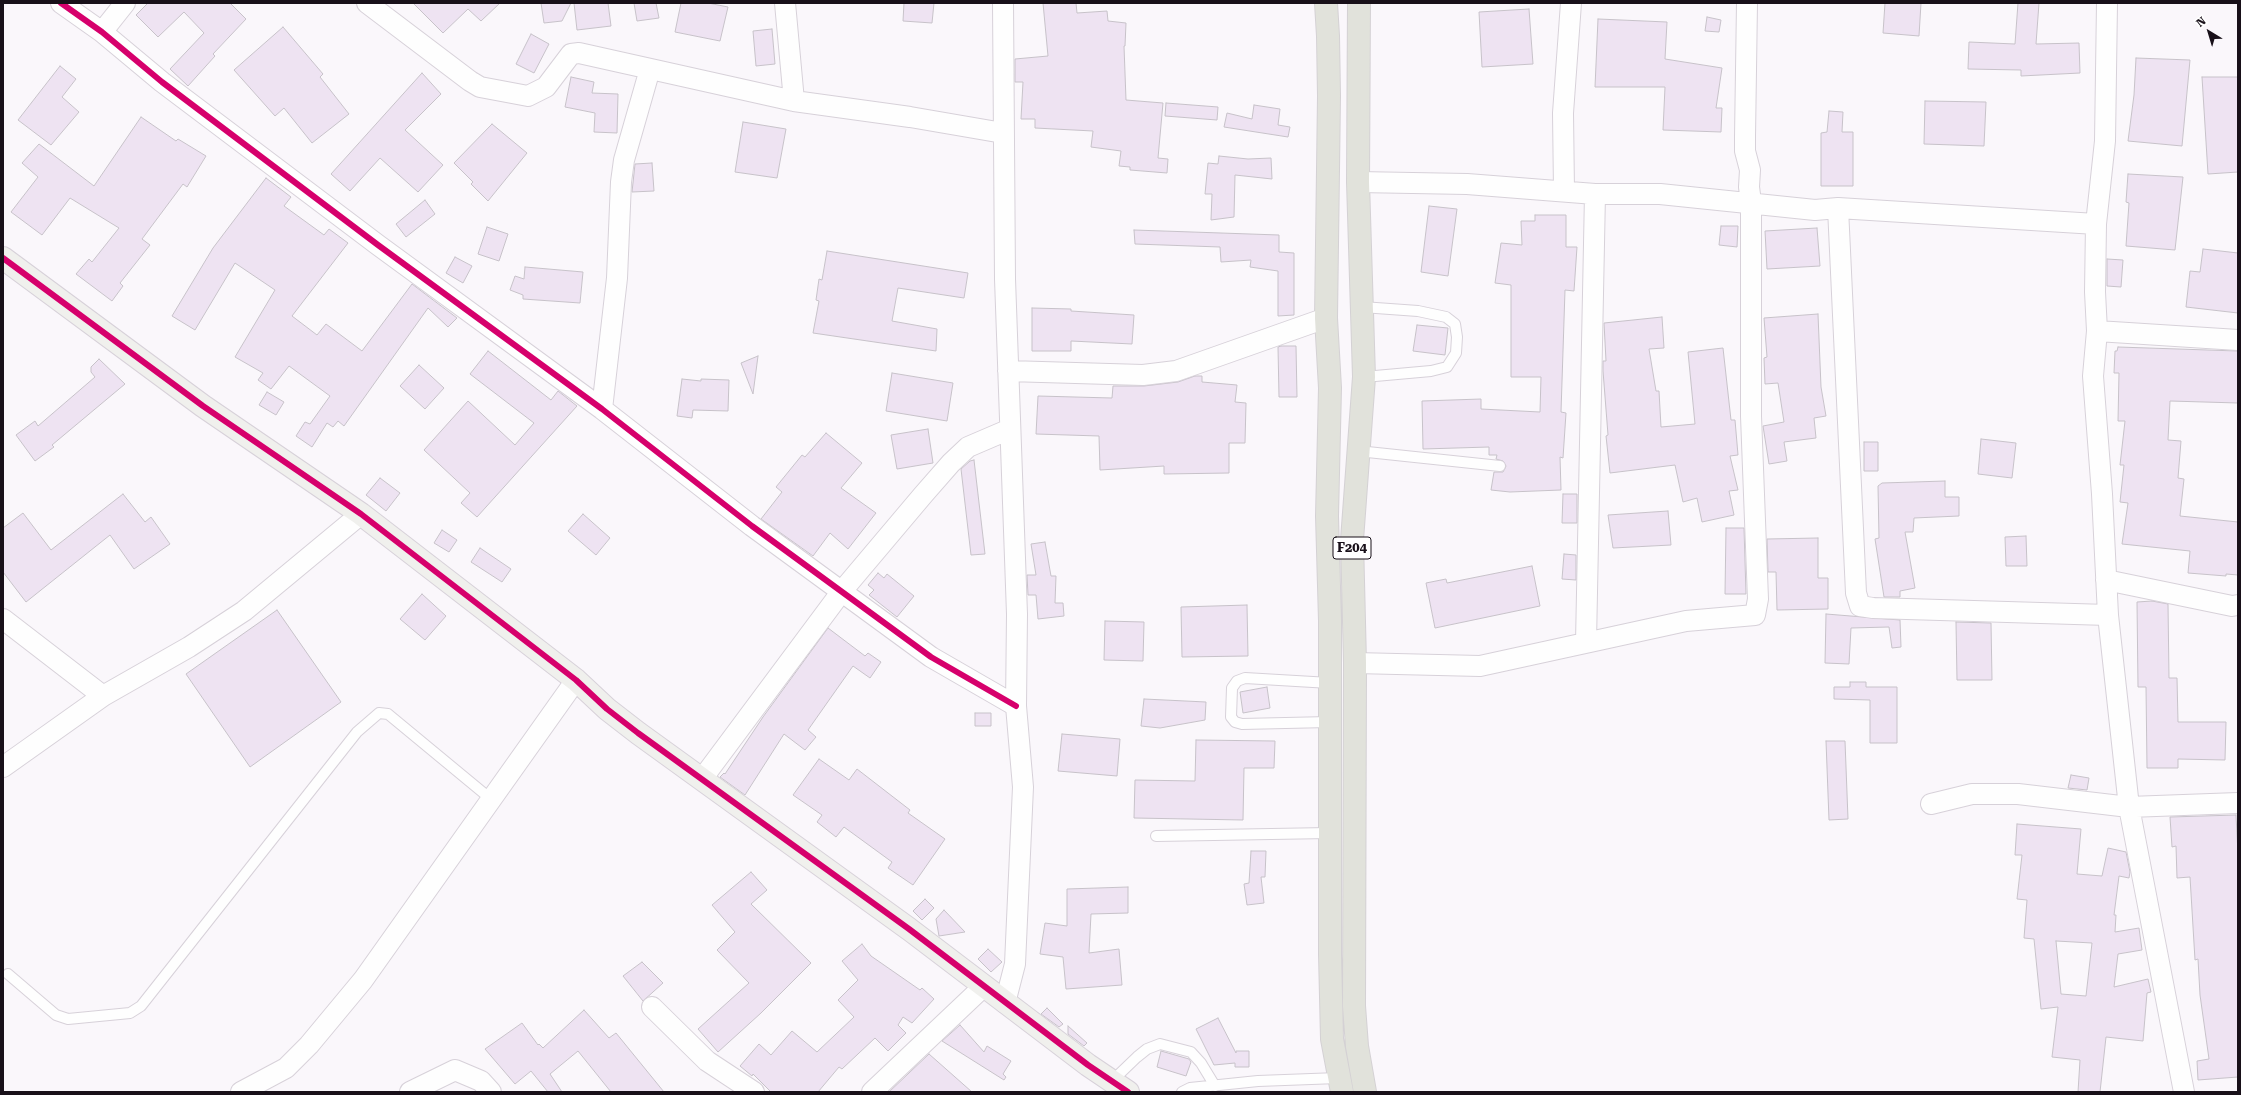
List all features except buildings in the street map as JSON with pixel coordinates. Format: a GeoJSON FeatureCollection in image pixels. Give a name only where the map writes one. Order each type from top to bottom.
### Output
{"type":"FeatureCollection","features":[{"type":"Feature","properties":{"kind":"main road","name":"F204"},"geometry":{"type":"LineString","coordinates":[[1326,3],[1329,96],[1326,318],[1330,388],[1327,516],[1330,683],[1329,833],[1331,1006],[1332,1039],[1340,1085]]}},
{"type":"Feature","properties":{"kind":"main road","name":"F204"},"geometry":{"type":"LineString","coordinates":[[1359,3],[1358,182],[1364,377],[1352,540],[1355,663],[1354,1006],[1356,1046],[1365,1092]]}},
{"type":"Feature","properties":{"kind":"street"},"geometry":{"type":"LineString","coordinates":[[61,3],[102,32],[162,82],[378,245],[602,409],[752,526],[931,656],[1016,706]]}},
{"type":"Feature","properties":{"kind":"street"},"geometry":{"type":"LineString","coordinates":[[102,32],[125,3]]}},
{"type":"Feature","properties":{"kind":"street"},"geometry":{"type":"LineString","coordinates":[[367,3],[480,87],[528,96],[546,87],[571,54],[579,53],[794,101],[910,117],[1003,133]]}},
{"type":"Feature","properties":{"kind":"street"},"geometry":{"type":"LineString","coordinates":[[785,3],[794,101]]}},
{"type":"Feature","properties":{"kind":"street"},"geometry":{"type":"LineString","coordinates":[[1003,3],[1003,133],[1008,371],[1017,614],[1016,706],[1023,787],[1015,964],[1006,1003]]}},
{"type":"Feature","properties":{"kind":"street"},"geometry":{"type":"LineString","coordinates":[[1564,191],[1563,113],[1571,3]]}},
{"type":"Feature","properties":{"kind":"street"},"geometry":{"type":"LineString","coordinates":[[1355,663],[1480,666],[1686,621],[1755,615],[1758,599],[1751,416],[1751,202],[1750,170],[1745,151],[1747,3]]}},
{"type":"Feature","properties":{"kind":"street"},"geometry":{"type":"LineString","coordinates":[[2107,3],[2105,141],[2096,224],[2095,292],[2097,331],[2093,376],[2102,494],[2108,615],[2129,807],[2184,1092]]}},
{"type":"Feature","properties":{"kind":"street"},"geometry":{"type":"LineString","coordinates":[[602,409],[617,278],[623,167],[650,69]]}},
{"type":"Feature","properties":{"kind":"street"},"geometry":{"type":"LineString","coordinates":[[1358,182],[1467,184],[1595,194],[1660,194],[1751,202],[1815,210],[1838,208],[2096,224]]}},
{"type":"Feature","properties":{"kind":"street"},"geometry":{"type":"LineString","coordinates":[[1586,642],[1595,194]]}},
{"type":"Feature","properties":{"kind":"street"},"geometry":{"type":"LineString","coordinates":[[1838,208],[1856,593],[1860,606],[1873,608],[2108,615]]}},
{"type":"Feature","properties":{"kind":"street"},"geometry":{"type":"LineString","coordinates":[[3,258],[203,406],[361,514],[576,680],[607,709],[909,930],[983,987],[1120,1086]]}},
{"type":"Feature","properties":{"kind":"street"},"geometry":{"type":"LineString","coordinates":[[1008,371],[1143,375],[1176,370],[1326,318]]}},
{"type":"Feature","properties":{"kind":"street"},"geometry":{"type":"LineString","coordinates":[[2097,331],[2238,340]]}},
{"type":"Feature","properties":{"kind":"street"},"geometry":{"type":"LineString","coordinates":[[702,780],[842,591],[951,463],[968,448],[1010,428]]}},
{"type":"Feature","properties":{"kind":"street"},"geometry":{"type":"LineString","coordinates":[[3,767],[102,696],[189,647],[244,612],[361,514]]}},
{"type":"Feature","properties":{"kind":"street"},"geometry":{"type":"LineString","coordinates":[[2106,580],[2232,606],[2238,605]]}},
{"type":"Feature","properties":{"kind":"street"},"geometry":{"type":"LineString","coordinates":[[3,619],[102,696]]}},
{"type":"Feature","properties":{"kind":"street"},"geometry":{"type":"LineString","coordinates":[[241,1092],[286,1068],[310,1045],[363,980],[576,680]]}},
{"type":"Feature","properties":{"kind":"street"},"geometry":{"type":"LineString","coordinates":[[1931,804],[1972,794],[2018,794],[2129,807],[2238,803]]}},
{"type":"Feature","properties":{"kind":"street"},"geometry":{"type":"LineString","coordinates":[[872,1092],[983,987]]}},
{"type":"Feature","properties":{"kind":"street"},"geometry":{"type":"LineString","coordinates":[[652,1007],[707,1061],[754,1092]]}},
{"type":"Feature","properties":{"kind":"street"},"geometry":{"type":"LineString","coordinates":[[410,1092],[455,1070],[481,1081],[491,1092]]}},
{"type":"Feature","properties":{"kind":"lane"},"geometry":{"type":"LineString","coordinates":[[1362,307],[1418,310],[1446,317],[1455,324],[1457,337],[1456,353],[1447,367],[1364,377]]}},
{"type":"Feature","properties":{"kind":"lane"},"geometry":{"type":"LineString","coordinates":[[1358,451],[1500,466]]}},
{"type":"Feature","properties":{"kind":"lane"},"geometry":{"type":"LineString","coordinates":[[1329,722],[1242,724],[1230,717],[1232,688],[1237,681],[1245,678],[1330,683]]}},
{"type":"Feature","properties":{"kind":"lane"},"geometry":{"type":"LineString","coordinates":[[8,974],[56,1015],[68,1019],[130,1013],[141,1006],[357,732],[379,713],[388,714],[492,800]]}},
{"type":"Feature","properties":{"kind":"lane"},"geometry":{"type":"LineString","coordinates":[[1156,836],[1329,833]]}},
{"type":"Feature","properties":{"kind":"lane"},"geometry":{"type":"LineString","coordinates":[[1120,1086],[1137,1057],[1147,1049],[1160,1044],[1190,1052],[1201,1063],[1215,1086]]}},
{"type":"Feature","properties":{"kind":"lane"},"geometry":{"type":"LineString","coordinates":[[1182,1092],[1190,1088],[1258,1081],[1340,1085]]}},
{"type":"Feature","properties":{"kind":"cycle path"},"geometry":{"type":"LineString","coordinates":[[61,3],[102,32],[162,82],[378,245],[602,409],[752,526],[931,657],[1016,706]]}},
{"type":"Feature","properties":{"kind":"cycle path"},"geometry":{"type":"LineString","coordinates":[[3,258],[203,406],[361,514],[576,680],[607,709],[638,733],[909,929],[1088,1065],[1128,1092]]}}]}
